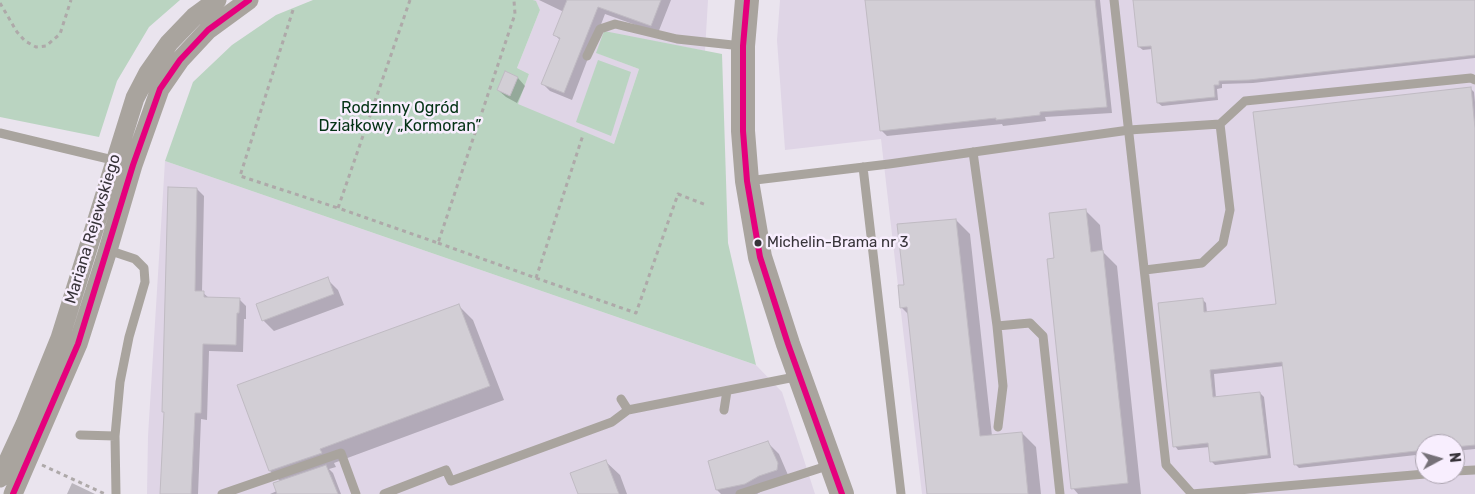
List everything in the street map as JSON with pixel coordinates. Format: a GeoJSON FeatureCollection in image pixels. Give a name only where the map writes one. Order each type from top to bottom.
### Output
{"type":"FeatureCollection","features":[{"type":"Feature","properties":{"kind":"street","name":"Mariana Rejewskiego"},"geometry":{"type":"LineString","coordinates":[[0,478],[25,424],[60,338],[114,160],[135,98],[148,73],[169,43],[194,17],[217,0]]}},
{"type":"Feature","properties":{"kind":"street","name":"Mariana Rejewskiego"},"geometry":{"type":"LineString","coordinates":[[13,494],[78,344],[133,165],[160,89],[180,60],[208,30],[249,0]]}},
{"type":"Feature","properties":{"kind":"street"},"geometry":{"type":"LineString","coordinates":[[747,0],[743,46],[743,131],[747,181],[760,257],[842,494]]}},
{"type":"Feature","properties":{"kind":"lane"},"geometry":{"type":"LineString","coordinates":[[1114,0],[1166,465],[1192,494],[1415,475]]}},
{"type":"Feature","properties":{"kind":"lane"},"geometry":{"type":"LineString","coordinates":[[587,56],[600,29],[615,24],[677,39],[743,46]]}},
{"type":"Feature","properties":{"kind":"lane"},"geometry":{"type":"LineString","coordinates":[[747,181],[1129,130],[1220,124],[1245,101],[1471,78],[1475,80]]}},
{"type":"Feature","properties":{"kind":"lane"},"geometry":{"type":"LineString","coordinates":[[1145,270],[1202,263],[1223,243],[1230,210],[1220,124]]}},
{"type":"Feature","properties":{"kind":"lane"},"geometry":{"type":"LineString","coordinates":[[0,133],[133,165]]}},
{"type":"Feature","properties":{"kind":"lane"},"geometry":{"type":"LineString","coordinates":[[973,152],[997,326],[1003,386],[998,427]]}},
{"type":"Feature","properties":{"kind":"lane"},"geometry":{"type":"LineString","coordinates":[[863,167],[901,494]]}},
{"type":"Feature","properties":{"kind":"lane"},"geometry":{"type":"LineString","coordinates":[[108,250],[135,259],[144,268],[145,282],[129,337],[122,373],[115,436],[116,494]]}},
{"type":"Feature","properties":{"kind":"lane"},"geometry":{"type":"LineString","coordinates":[[997,326],[1030,323],[1043,336],[1060,494]]}},
{"type":"Feature","properties":{"kind":"lane"},"geometry":{"type":"LineString","coordinates":[[384,494],[446,470],[451,481],[612,422],[628,410],[800,376]]}},
{"type":"Feature","properties":{"kind":"lane"},"geometry":{"type":"LineString","coordinates":[[724,410],[727,391]]}},
{"type":"Feature","properties":{"kind":"lane"},"geometry":{"type":"LineString","coordinates":[[621,399],[628,410]]}},
{"type":"Feature","properties":{"kind":"lane"},"geometry":{"type":"LineString","coordinates":[[80,435],[115,436]]}},
{"type":"Feature","properties":{"kind":"lane"},"geometry":{"type":"LineString","coordinates":[[222,494],[341,453],[356,494]]}},
{"type":"Feature","properties":{"kind":"lane"},"geometry":{"type":"LineString","coordinates":[[740,494],[832,464]]}},
{"type":"Feature","properties":{"kind":"path"},"geometry":{"type":"LineString","coordinates":[[0,3],[17,32],[25,41],[36,47],[46,46],[60,34],[71,0]]}},
{"type":"Feature","properties":{"kind":"path"},"geometry":{"type":"LineString","coordinates":[[338,208],[410,0]]}},
{"type":"Feature","properties":{"kind":"path"},"geometry":{"type":"LineString","coordinates":[[438,243],[515,14],[514,1],[512,0]]}},
{"type":"Feature","properties":{"kind":"path"},"geometry":{"type":"LineString","coordinates":[[293,10],[240,176],[338,208],[636,313],[678,194],[706,205]]}},
{"type":"Feature","properties":{"kind":"path"},"geometry":{"type":"LineString","coordinates":[[536,278],[583,135]]}},
{"type":"Feature","properties":{"kind":"path"},"geometry":{"type":"LineString","coordinates":[[40,464],[106,494]]}},
{"type":"Feature","properties":{"kind":"shaded area"},"geometry":{"type":"Polygon","coordinates":[[[533,0],[708,0],[705,51],[604,32],[597,53],[639,69],[614,144],[517,105],[529,74],[517,68],[540,10],[533,0]]]}},
{"type":"Feature","properties":{"kind":"shaded area"},"geometry":{"type":"Polygon","coordinates":[[[780,0],[1475,0],[1475,494],[922,494],[881,139],[785,150],[777,40],[780,0]]]}},
{"type":"Feature","properties":{"kind":"shaded area"},"geometry":{"type":"Polygon","coordinates":[[[165,161],[756,365],[782,392],[815,494],[147,494],[148,436],[165,161]]]}},
{"type":"Feature","properties":{"kind":"green space"},"geometry":{"type":"Polygon","coordinates":[[[0,0],[180,0],[149,27],[117,81],[99,137],[0,117],[0,0]]]}},
{"type":"Feature","properties":{"kind":"green space","name":"Rodzinny Ogród Działkowy „Kormoran”"},"geometry":{"type":"Polygon","coordinates":[[[313,0],[536,1],[540,10],[517,68],[529,74],[518,104],[614,144],[639,69],[596,53],[604,31],[722,54],[728,243],[756,365],[165,161],[193,82],[232,45],[276,15],[313,0]]]}},
{"type":"Feature","properties":{"kind":"green space"},"geometry":{"type":"Polygon","coordinates":[[[598,60],[631,72],[611,136],[576,122],[598,60]]]}},
{"type":"Feature","properties":{"kind":"building"},"geometry":{"type":"Polygon","coordinates":[[[567,0],[661,0],[651,26],[598,7],[564,93],[541,84],[560,38],[553,35],[567,0]]]}},
{"type":"Feature","properties":{"kind":"building"},"geometry":{"type":"Polygon","coordinates":[[[865,0],[1095,0],[1107,107],[1040,112],[1040,115],[880,131],[865,0]]]}},
{"type":"Feature","properties":{"kind":"building"},"geometry":{"type":"Polygon","coordinates":[[[1133,0],[1475,0],[1475,55],[1249,80],[1219,81],[1219,85],[1214,85],[1215,97],[1157,103],[1151,46],[1138,47],[1133,0]]]}},
{"type":"Feature","properties":{"kind":"building"},"geometry":{"type":"Polygon","coordinates":[[[505,71],[518,77],[510,96],[497,90],[505,71]]]}},
{"type":"Feature","properties":{"kind":"building"},"geometry":{"type":"Polygon","coordinates":[[[1471,87],[1475,128],[1475,445],[1465,446],[1465,434],[1415,434],[1415,451],[1294,465],[1282,362],[1210,370],[1213,397],[1260,392],[1268,455],[1210,462],[1208,443],[1173,447],[1158,303],[1203,298],[1204,312],[1276,304],[1253,112],[1471,87]]]}},
{"type":"Feature","properties":{"kind":"building"},"geometry":{"type":"Polygon","coordinates":[[[168,187],[197,188],[195,291],[204,291],[204,297],[240,298],[239,313],[237,313],[236,345],[203,344],[201,413],[195,413],[191,494],[160,494],[164,412],[162,412],[168,187]]]}},
{"type":"Feature","properties":{"kind":"building"},"geometry":{"type":"Polygon","coordinates":[[[1086,209],[1091,252],[1103,250],[1128,483],[1071,489],[1047,259],[1054,258],[1049,213],[1086,209]]]}},
{"type":"Feature","properties":{"kind":"building"},"geometry":{"type":"Polygon","coordinates":[[[956,219],[980,436],[1022,432],[1028,494],[927,494],[907,307],[900,308],[898,285],[904,285],[897,224],[956,219]]]}},
{"type":"Feature","properties":{"kind":"building"},"geometry":{"type":"Polygon","coordinates":[[[328,277],[334,294],[262,321],[256,304],[328,277]]]}},
{"type":"Feature","properties":{"kind":"building"},"geometry":{"type":"Polygon","coordinates":[[[459,304],[490,386],[320,449],[322,453],[269,471],[237,385],[459,304]]]}},
{"type":"Feature","properties":{"kind":"building"},"geometry":{"type":"Polygon","coordinates":[[[768,441],[778,463],[777,470],[759,476],[745,484],[716,490],[708,461],[768,441]]]}},
{"type":"Feature","properties":{"kind":"building"},"geometry":{"type":"Polygon","coordinates":[[[606,460],[619,494],[578,494],[570,473],[606,460]]]}},
{"type":"Feature","properties":{"kind":"building"},"geometry":{"type":"Polygon","coordinates":[[[326,465],[338,494],[277,494],[273,483],[326,465]]]}},
{"type":"Feature","properties":{"kind":"transit line"},"geometry":{"type":"LineString","coordinates":[[13,494],[78,344],[133,165],[160,89],[180,60],[208,30],[249,0]]}},
{"type":"Feature","properties":{"kind":"transit line"},"geometry":{"type":"LineString","coordinates":[[747,0],[743,46],[743,131],[747,181],[760,257],[788,344],[842,494]]}},
{"type":"Feature","properties":{"kind":"place","name":"Michelin-Brama nr 3"},"geometry":{"type":"Point","coordinates":[758,243]}}]}
